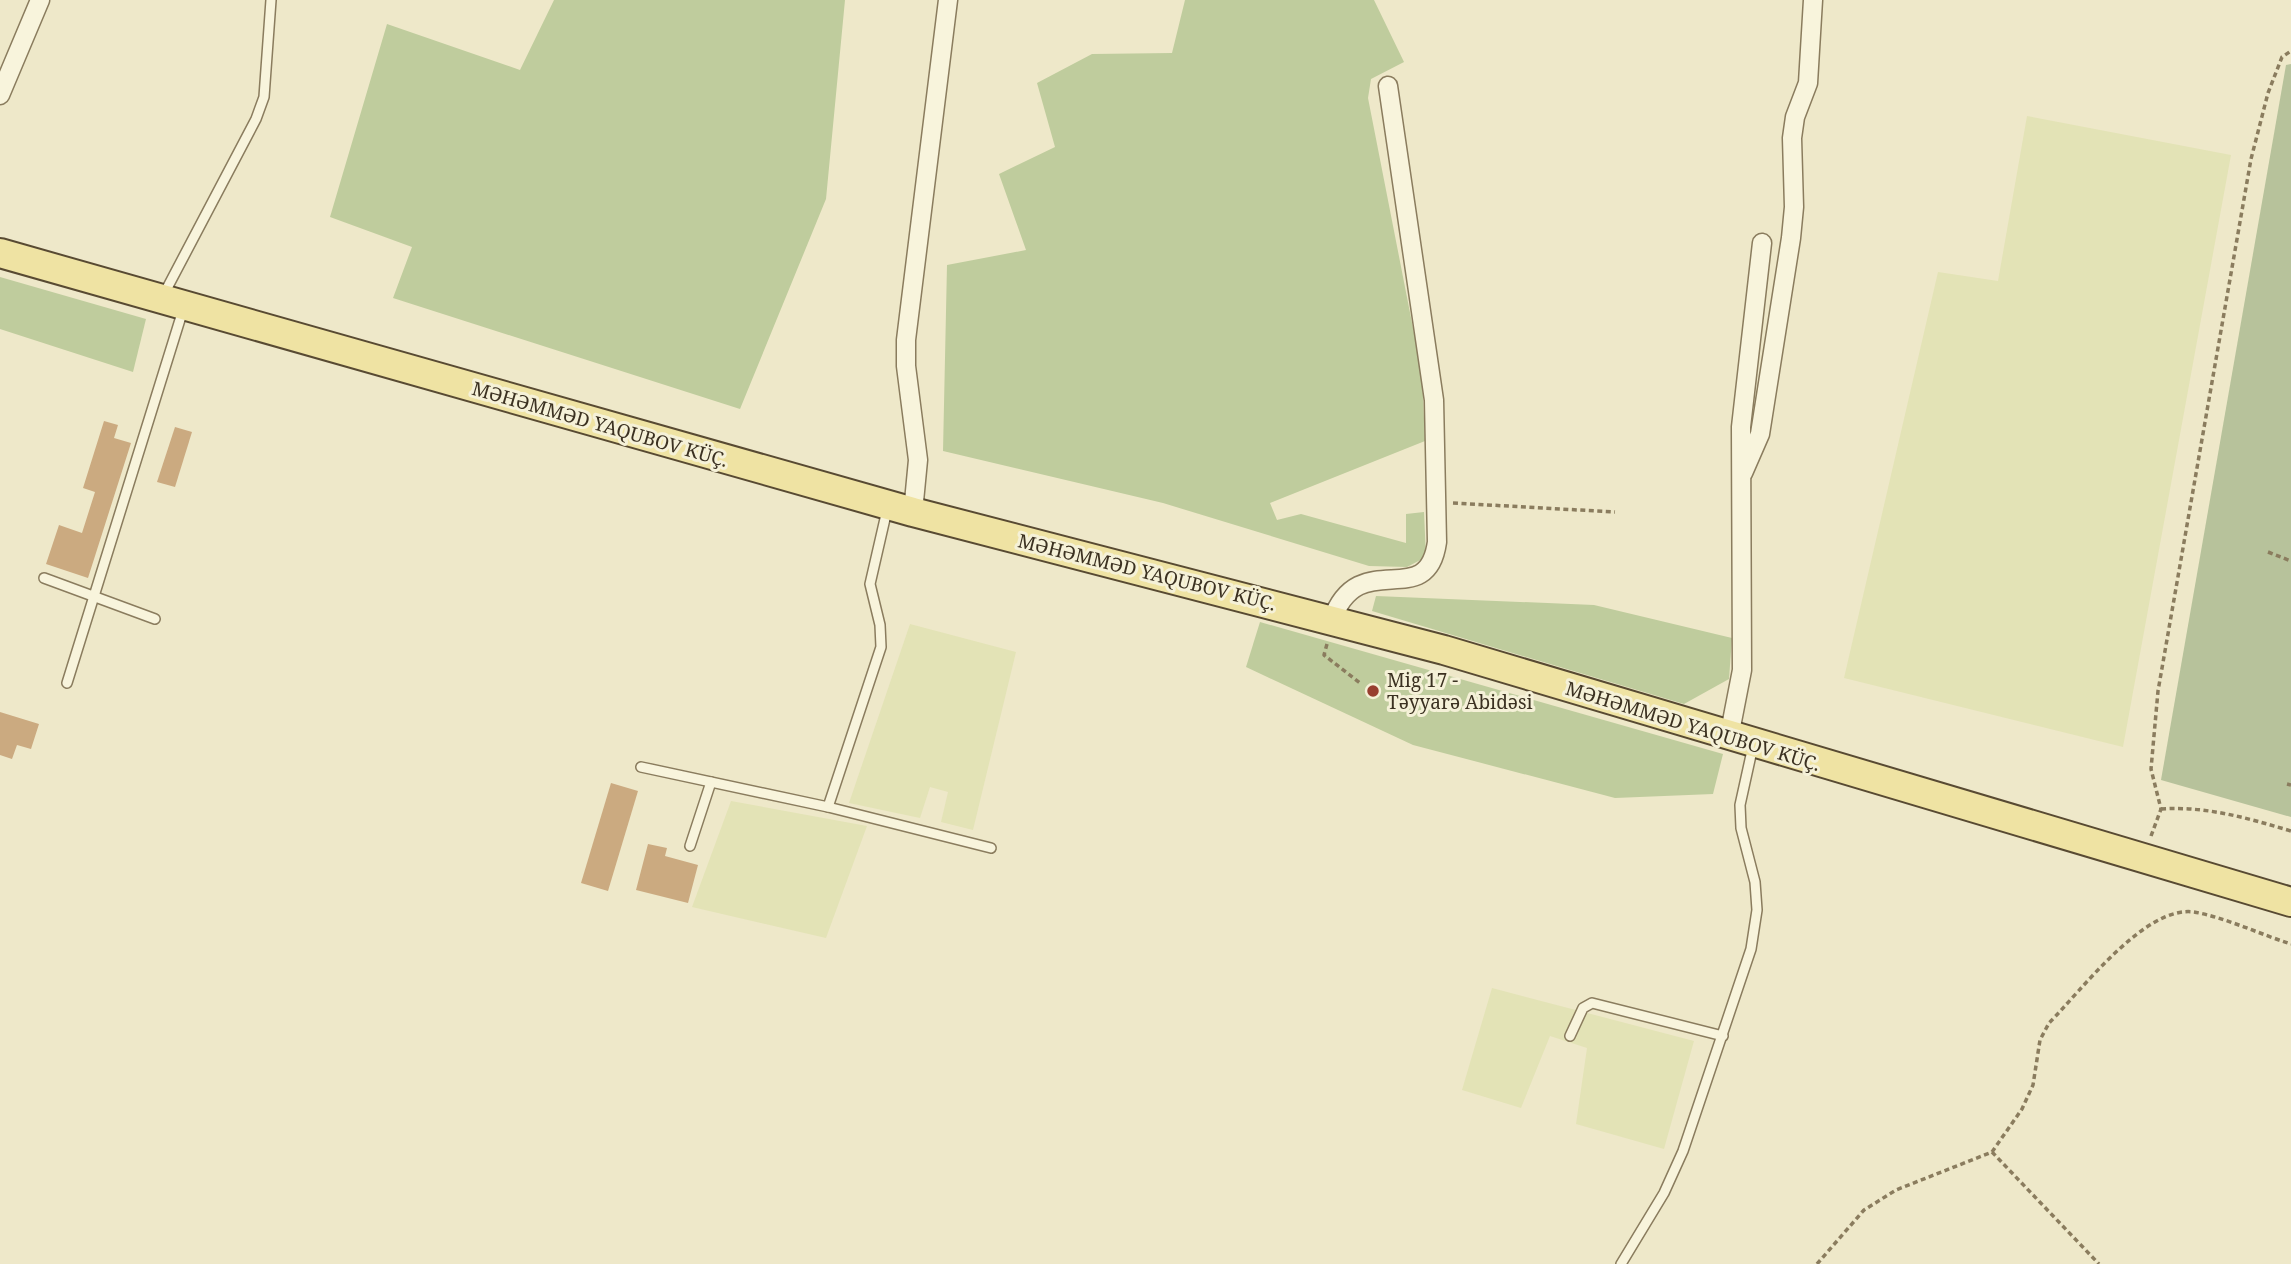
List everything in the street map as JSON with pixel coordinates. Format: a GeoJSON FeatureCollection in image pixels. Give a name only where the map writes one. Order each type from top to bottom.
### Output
{"type":"FeatureCollection","features":[{"type":"Feature","properties":{"kind":"main road","name":"MƏHƏMMƏD YAQUBOV KÜÇ."},"geometry":{"type":"LineString","coordinates":[[0,253],[900,508],[1444,650],[2291,902]]}},
{"type":"Feature","properties":{"kind":"street"},"geometry":{"type":"LineString","coordinates":[[0,95],[40,0]]}},
{"type":"Feature","properties":{"kind":"street"},"geometry":{"type":"LineString","coordinates":[[900,508],[918,460],[906,366],[906,340],[948,0]]}},
{"type":"Feature","properties":{"kind":"street"},"geometry":{"type":"LineString","coordinates":[[1741,476],[1748,466],[1760,434],[1791,239],[1794,207],[1792,138],[1795,117],[1808,83],[1812,0]]}},
{"type":"Feature","properties":{"kind":"street"},"geometry":{"type":"LineString","coordinates":[[1332,620],[1348,590],[1361,583],[1418,577],[1428,571],[1435,559],[1437,542],[1434,400],[1388,86]]}},
{"type":"Feature","properties":{"kind":"street"},"geometry":{"type":"LineString","coordinates":[[1741,740],[1741,427],[1762,243]]}},
{"type":"Feature","properties":{"kind":"lane"},"geometry":{"type":"LineString","coordinates":[[67,683],[173,302],[264,97],[271,0]]}},
{"type":"Feature","properties":{"kind":"lane"},"geometry":{"type":"LineString","coordinates":[[828,807],[881,648],[880,625],[870,584],[900,508]]}},
{"type":"Feature","properties":{"kind":"lane"},"geometry":{"type":"LineString","coordinates":[[44,578],[155,619]]}},
{"type":"Feature","properties":{"kind":"lane"},"geometry":{"type":"LineString","coordinates":[[1621,1264],[1664,1193],[1683,1152],[1751,949],[1757,910],[1755,882],[1741,828],[1741,740]]}},
{"type":"Feature","properties":{"kind":"lane"},"geometry":{"type":"LineString","coordinates":[[641,767],[828,807],[991,848]]}},
{"type":"Feature","properties":{"kind":"lane"},"geometry":{"type":"LineString","coordinates":[[690,846],[711,782]]}},
{"type":"Feature","properties":{"kind":"lane"},"geometry":{"type":"LineString","coordinates":[[1570,1036],[1583,1008],[1592,1003],[1723,1036]]}},
{"type":"Feature","properties":{"kind":"path"},"geometry":{"type":"LineString","coordinates":[[2142,858],[2161,809],[2151,769],[2158,691],[2251,159],[2268,93],[2282,57],[2291,51]]}},
{"type":"Feature","properties":{"kind":"path"},"geometry":{"type":"LineString","coordinates":[[1437,502],[1615,512]]}},
{"type":"Feature","properties":{"kind":"path"},"geometry":{"type":"LineString","coordinates":[[2268,552],[2291,561]]}},
{"type":"Feature","properties":{"kind":"path"},"geometry":{"type":"LineString","coordinates":[[1332,620],[1324,655],[1360,683]]}},
{"type":"Feature","properties":{"kind":"path"},"geometry":{"type":"LineString","coordinates":[[2161,809],[2194,807],[2227,812],[2291,831]]}},
{"type":"Feature","properties":{"kind":"path"},"geometry":{"type":"LineString","coordinates":[[1816,1264],[1864,1210],[1896,1191],[1992,1152],[2022,1109],[2033,1085],[2040,1040],[2049,1023],[2145,926],[2168,916],[2193,912],[2291,944]]}},
{"type":"Feature","properties":{"kind":"path"},"geometry":{"type":"LineString","coordinates":[[1992,1152],[2099,1264]]}},
{"type":"Feature","properties":{"kind":"green space"},"geometry":{"type":"Polygon","coordinates":[[[554,0],[845,0],[826,199],[740,409],[393,298],[412,247],[330,217],[387,24],[520,70],[554,0]]]}},
{"type":"Feature","properties":{"kind":"green space"},"geometry":{"type":"Polygon","coordinates":[[[1185,0],[1374,0],[1404,62],[1371,79],[1368,98],[1422,374],[1425,441],[1270,503],[1277,520],[1301,514],[1406,543],[1406,514],[1424,512],[1426,557],[1407,567],[1369,566],[1163,503],[943,451],[947,265],[1026,250],[999,174],[1055,147],[1037,83],[1092,54],[1172,53],[1185,0]]]}},
{"type":"Feature","properties":{"kind":"green space"},"geometry":{"type":"Polygon","coordinates":[[[2291,64],[2291,817],[2161,780],[2286,65],[2291,64]]]}},
{"type":"Feature","properties":{"kind":"green space"},"geometry":{"type":"Polygon","coordinates":[[[2027,116],[2231,155],[2123,747],[1844,678],[1938,272],[1998,281],[2027,116]]]}},
{"type":"Feature","properties":{"kind":"green space"},"geometry":{"type":"Polygon","coordinates":[[[0,277],[146,319],[133,372],[0,329],[0,277]]]}},
{"type":"Feature","properties":{"kind":"green space"},"geometry":{"type":"Polygon","coordinates":[[[1376,596],[1594,605],[1732,638],[1729,679],[1684,704],[1372,611],[1376,596]]]}},
{"type":"Feature","properties":{"kind":"green space"},"geometry":{"type":"Polygon","coordinates":[[[1260,622],[1723,754],[1713,794],[1615,798],[1413,745],[1246,667],[1260,622]]]}},
{"type":"Feature","properties":{"kind":"green space"},"geometry":{"type":"Polygon","coordinates":[[[910,624],[1016,652],[973,830],[941,822],[948,792],[930,787],[920,818],[849,803],[910,624]]]}},
{"type":"Feature","properties":{"kind":"green space"},"geometry":{"type":"Polygon","coordinates":[[[731,801],[867,826],[826,938],[692,907],[731,801]]]}},
{"type":"Feature","properties":{"kind":"green space"},"geometry":{"type":"Polygon","coordinates":[[[1492,988],[1694,1041],[1664,1149],[1576,1124],[1587,1048],[1550,1036],[1521,1108],[1462,1090],[1492,988]]]}},
{"type":"Feature","properties":{"kind":"building"},"geometry":{"type":"Polygon","coordinates":[[[104,421],[118,425],[114,438],[131,443],[88,578],[46,564],[59,525],[82,533],[95,492],[83,488],[104,421]]]}},
{"type":"Feature","properties":{"kind":"building"},"geometry":{"type":"Polygon","coordinates":[[[175,427],[192,432],[175,487],[157,482],[175,427]]]}},
{"type":"Feature","properties":{"kind":"building"},"geometry":{"type":"Polygon","coordinates":[[[0,712],[39,724],[31,749],[17,745],[12,759],[0,755],[0,712]]]}},
{"type":"Feature","properties":{"kind":"building"},"geometry":{"type":"Polygon","coordinates":[[[611,783],[638,791],[608,891],[581,883],[611,783]]]}},
{"type":"Feature","properties":{"kind":"building"},"geometry":{"type":"Polygon","coordinates":[[[648,844],[667,848],[665,856],[698,865],[688,903],[636,890],[648,844]]]}},
{"type":"Feature","properties":{"kind":"place","name":"Mig 17 - Təyyarə Abidəsi"},"geometry":{"type":"Point","coordinates":[1373,691]}}]}
